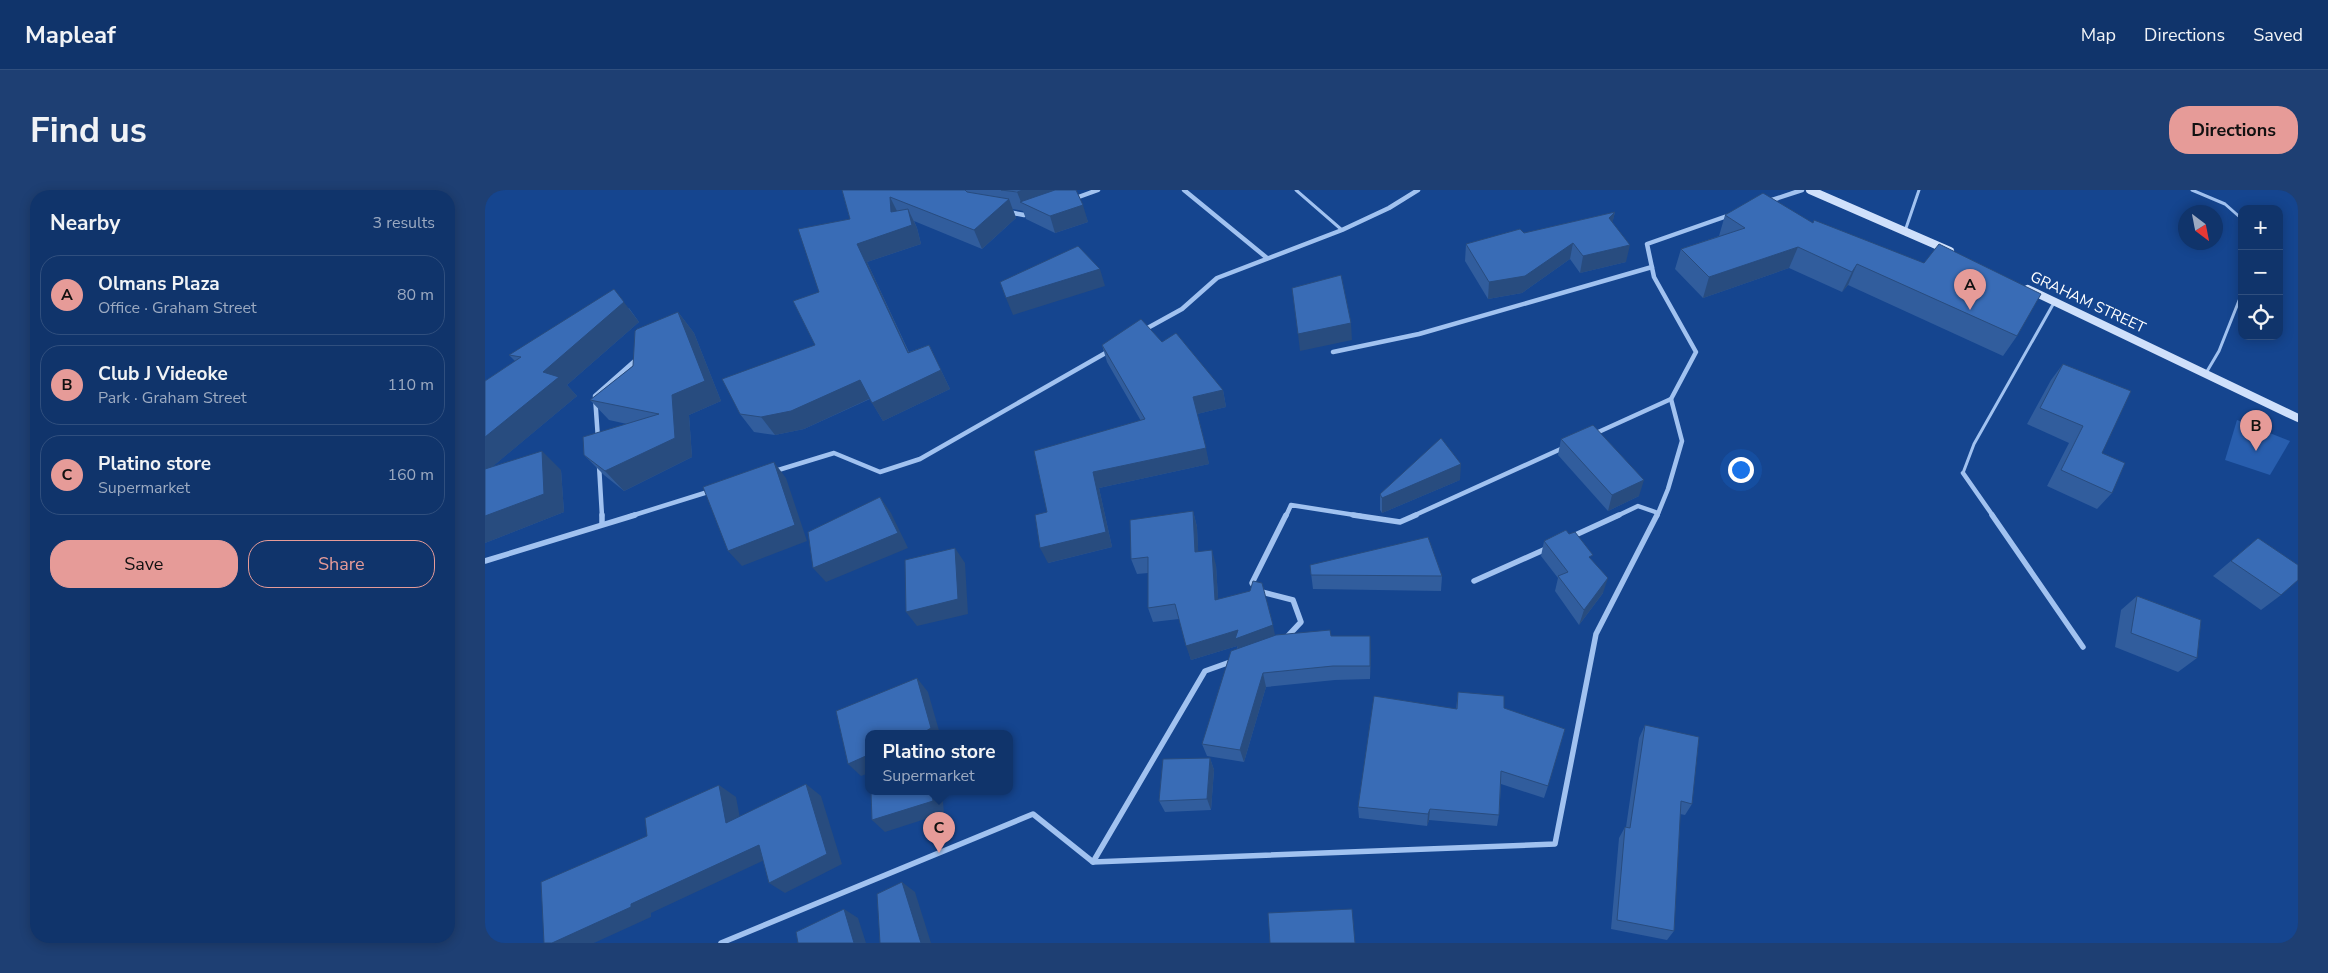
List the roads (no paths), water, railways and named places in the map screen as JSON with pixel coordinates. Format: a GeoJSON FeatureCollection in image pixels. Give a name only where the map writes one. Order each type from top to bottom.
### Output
{"type":"FeatureCollection","features":[{"type":"Feature","properties":{"kind":"main road"},"geometry":{"type":"LineString","coordinates":[[1810,190],[1957,255]]}},
{"type":"Feature","properties":{"kind":"main road","name":"GRAHAM STREET"},"geometry":{"type":"LineString","coordinates":[[2019,284],[2298,418]]}},
{"type":"Feature","properties":{"kind":"street"},"geometry":{"type":"LineString","coordinates":[[1072,199],[1098,190]]}},
{"type":"Feature","properties":{"kind":"street"},"geometry":{"type":"LineString","coordinates":[[1184,190],[1267,258]]}},
{"type":"Feature","properties":{"kind":"street"},"geometry":{"type":"LineString","coordinates":[[1140,333],[1182,308],[1217,278],[1342,230],[1389,208],[1418,190]]}},
{"type":"Feature","properties":{"kind":"street"},"geometry":{"type":"LineString","coordinates":[[1765,203],[1802,190]]}},
{"type":"Feature","properties":{"kind":"street"},"geometry":{"type":"LineString","coordinates":[[1005,211],[1024,214],[1038,211]]}},
{"type":"Feature","properties":{"kind":"street"},"geometry":{"type":"LineString","coordinates":[[1590,436],[1671,398],[1696,352],[1654,277],[1647,244],[1738,212]]}},
{"type":"Feature","properties":{"kind":"street"},"geometry":{"type":"LineString","coordinates":[[1333,352],[1419,334],[1652,268]]}},
{"type":"Feature","properties":{"kind":"street"},"geometry":{"type":"LineString","coordinates":[[769,473],[834,453],[880,472],[920,460],[1115,348]]}},
{"type":"Feature","properties":{"kind":"street"},"geometry":{"type":"LineString","coordinates":[[598,445],[595,396],[644,354]]}},
{"type":"Feature","properties":{"kind":"street"},"geometry":{"type":"LineString","coordinates":[[721,943],[1033,814],[1093,862],[1555,844],[1596,634],[1658,513],[1668,489],[1682,442],[1671,398]]}},
{"type":"Feature","properties":{"kind":"street"},"geometry":{"type":"LineString","coordinates":[[1280,644],[1301,622],[1293,600],[1258,591],[1252,582],[1291,505],[1400,522],[1571,444]]}},
{"type":"Feature","properties":{"kind":"street"},"geometry":{"type":"LineString","coordinates":[[598,455],[602,524]]}},
{"type":"Feature","properties":{"kind":"street"},"geometry":{"type":"LineString","coordinates":[[1963,473],[2083,646]]}},
{"type":"Feature","properties":{"kind":"street"},"geometry":{"type":"LineString","coordinates":[[485,561],[713,490]]}},
{"type":"Feature","properties":{"kind":"street"},"geometry":{"type":"LineString","coordinates":[[1565,540],[1638,506],[1658,513]]}},
{"type":"Feature","properties":{"kind":"street"},"geometry":{"type":"LineString","coordinates":[[1474,581],[1556,544]]}},
{"type":"Feature","properties":{"kind":"street"},"geometry":{"type":"LineString","coordinates":[[1093,862],[1205,672],[1239,659]]}},
{"type":"Feature","properties":{"kind":"lane"},"geometry":{"type":"LineString","coordinates":[[1296,190],[1342,230]]}},
{"type":"Feature","properties":{"kind":"lane"},"geometry":{"type":"LineString","coordinates":[[1905,231],[1919,190]]}},
{"type":"Feature","properties":{"kind":"lane"},"geometry":{"type":"LineString","coordinates":[[2192,190],[2225,204],[2238,215]]}},
{"type":"Feature","properties":{"kind":"lane"},"geometry":{"type":"LineString","coordinates":[[2199,190],[2206,195]]}},
{"type":"Feature","properties":{"kind":"lane"},"geometry":{"type":"LineString","coordinates":[[2206,373],[2219,351],[2241,295]]}},
{"type":"Feature","properties":{"kind":"lane"},"geometry":{"type":"LineString","coordinates":[[1963,473],[1974,444],[2055,302]]}},
{"type":"Feature","properties":{"kind":"place","name":"Olmans Plaza"},"geometry":{"type":"Point","coordinates":[1970,310]}},
{"type":"Feature","properties":{"kind":"place","name":"Club J Videoke"},"geometry":{"type":"Point","coordinates":[2256,451]}},
{"type":"Feature","properties":{"kind":"place","name":"Platino store"},"geometry":{"type":"Point","coordinates":[939,853]}}]}
